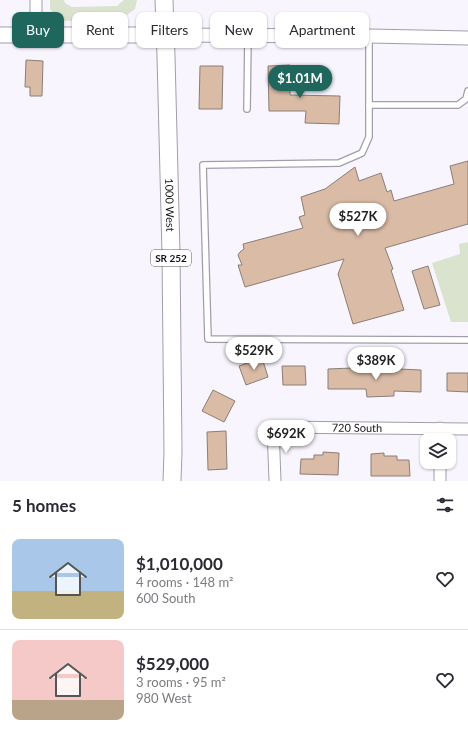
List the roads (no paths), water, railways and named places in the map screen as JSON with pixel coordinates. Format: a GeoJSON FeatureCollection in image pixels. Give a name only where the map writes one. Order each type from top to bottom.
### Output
{"type":"FeatureCollection","features":[{"type":"Feature","properties":{"kind":"main road","name":"1000 West"},"geometry":{"type":"LineString","coordinates":[[164,0],[165,12]]}},
{"type":"Feature","properties":{"kind":"main road"},"geometry":{"type":"LineString","coordinates":[[0,35],[12,35]]}},
{"type":"Feature","properties":{"kind":"main road"},"geometry":{"type":"LineString","coordinates":[[64,35],[136,35]]}},
{"type":"Feature","properties":{"kind":"main road","name":"1000 West"},"geometry":{"type":"LineString","coordinates":[[166,48],[171,253],[172,481]]}},
{"type":"Feature","properties":{"kind":"street"},"geometry":{"type":"LineString","coordinates":[[36,0],[36,12]]}},
{"type":"Feature","properties":{"kind":"street"},"geometry":{"type":"LineString","coordinates":[[369,36],[468,38]]}},
{"type":"Feature","properties":{"kind":"street","name":"720 South"},"geometry":{"type":"LineString","coordinates":[[275,481],[273,428],[468,429]]}},
{"type":"Feature","properties":{"kind":"street"},"geometry":{"type":"LineString","coordinates":[[440,428],[440,433]]}},
{"type":"Feature","properties":{"kind":"street"},"geometry":{"type":"LineString","coordinates":[[440,469],[440,481]]}},
{"type":"Feature","properties":{"kind":"lane"},"geometry":{"type":"LineString","coordinates":[[247,109],[248,48]]}},
{"type":"Feature","properties":{"kind":"lane"},"geometry":{"type":"LineString","coordinates":[[369,48],[369,137],[362,153],[339,163],[203,166],[208,339],[468,340]]}},
{"type":"Feature","properties":{"kind":"lane"},"geometry":{"type":"LineString","coordinates":[[369,105],[458,104],[466,99],[468,92]]}}]}
